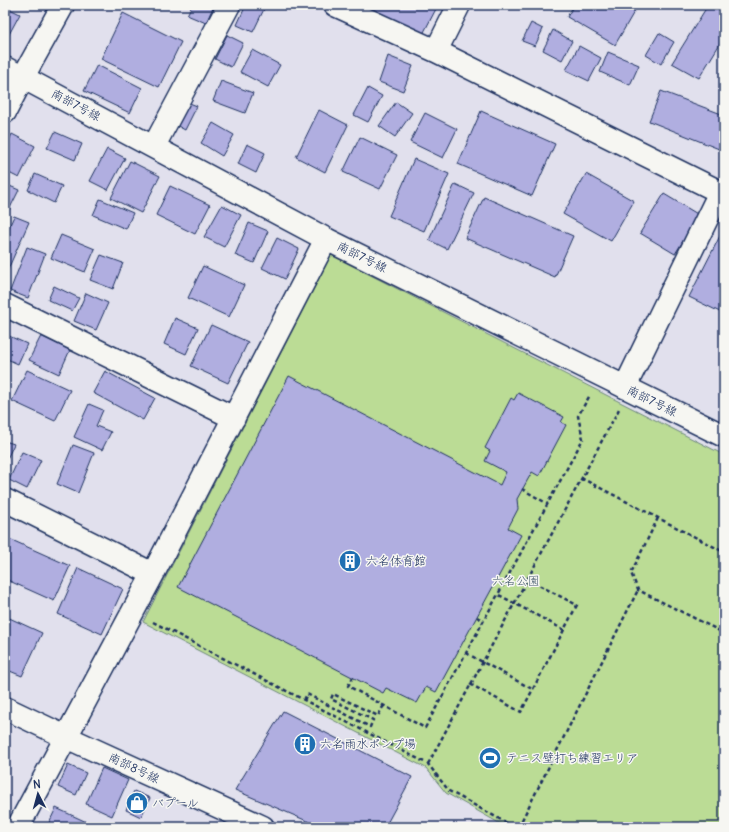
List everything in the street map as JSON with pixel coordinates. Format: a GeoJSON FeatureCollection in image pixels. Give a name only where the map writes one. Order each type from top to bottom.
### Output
{"type":"FeatureCollection","features":[{"type":"Feature","properties":{"kind":"street"},"geometry":{"type":"LineString","coordinates":[[5,112],[14,72],[63,5]]}},
{"type":"Feature","properties":{"kind":"street"},"geometry":{"type":"LineString","coordinates":[[154,146],[229,5]]}},
{"type":"Feature","properties":{"kind":"street"},"geometry":{"type":"LineString","coordinates":[[335,5],[436,50],[722,193],[627,388]]}},
{"type":"Feature","properties":{"kind":"street"},"geometry":{"type":"LineString","coordinates":[[436,50],[459,5]]}},
{"type":"Feature","properties":{"kind":"street","name":"南部7号線"},"geometry":{"type":"LineString","coordinates":[[14,72],[326,239],[724,436]]}},
{"type":"Feature","properties":{"kind":"street"},"geometry":{"type":"LineString","coordinates":[[18,827],[153,574],[326,239]]}},
{"type":"Feature","properties":{"kind":"street"},"geometry":{"type":"LineString","coordinates":[[5,305],[234,418]]}},
{"type":"Feature","properties":{"kind":"street"},"geometry":{"type":"LineString","coordinates":[[5,500],[153,574]]}},
{"type":"Feature","properties":{"kind":"street","name":"南部8号線"},"geometry":{"type":"LineString","coordinates":[[5,708],[263,827]]}},
{"type":"Feature","properties":{"kind":"path"},"geometry":{"type":"LineString","coordinates":[[353,677],[348,686],[425,728],[499,595],[583,438],[578,416],[601,375]]}},
{"type":"Feature","properties":{"kind":"path"},"geometry":{"type":"LineString","coordinates":[[428,764],[581,478],[627,388]]}},
{"type":"Feature","properties":{"kind":"path"},"geometry":{"type":"LineString","coordinates":[[581,478],[724,552]]}},
{"type":"Feature","properties":{"kind":"path"},"geometry":{"type":"LineString","coordinates":[[522,489],[548,504]]}},
{"type":"Feature","properties":{"kind":"path"},"geometry":{"type":"LineString","coordinates":[[658,518],[631,573],[638,590],[724,633]]}},
{"type":"Feature","properties":{"kind":"path"},"geometry":{"type":"LineString","coordinates":[[470,684],[521,712],[577,605],[527,579]]}},
{"type":"Feature","properties":{"kind":"path"},"geometry":{"type":"LineString","coordinates":[[524,827],[522,820],[638,590]]}},
{"type":"Feature","properties":{"kind":"path"},"geometry":{"type":"LineString","coordinates":[[499,595],[564,630]]}},
{"type":"Feature","properties":{"kind":"path"},"geometry":{"type":"LineString","coordinates":[[133,611],[428,764],[450,791],[514,827]]}},
{"type":"Feature","properties":{"kind":"path"},"geometry":{"type":"LineString","coordinates":[[477,618],[484,621]]}},
{"type":"Feature","properties":{"kind":"path"},"geometry":{"type":"LineString","coordinates":[[466,653],[532,690]]}},
{"type":"Feature","properties":{"kind":"path"},"geometry":{"type":"LineString","coordinates":[[304,700],[307,694],[370,727],[373,720],[330,699],[333,694],[378,716],[384,705]]}},
{"type":"Feature","properties":{"kind":"green space","name":"六名公園"},"geometry":{"type":"Polygon","coordinates":[[[331,255],[724,455],[724,827],[506,827],[446,793],[426,768],[143,622],[331,255]]]}},
{"type":"Feature","properties":{"kind":"building"},"geometry":{"type":"Polygon","coordinates":[[[192,5],[214,5],[206,23],[187,15],[192,5]]]}},
{"type":"Feature","properties":{"kind":"building"},"geometry":{"type":"Polygon","coordinates":[[[246,5],[266,5],[253,32],[237,25],[246,5]]]}},
{"type":"Feature","properties":{"kind":"building"},"geometry":{"type":"Polygon","coordinates":[[[361,5],[438,5],[422,36],[361,5]]]}},
{"type":"Feature","properties":{"kind":"building"},"geometry":{"type":"Polygon","coordinates":[[[574,5],[638,5],[615,45],[567,17],[574,5]]]}},
{"type":"Feature","properties":{"kind":"building"},"geometry":{"type":"Polygon","coordinates":[[[708,5],[724,5],[724,37],[699,78],[672,63],[708,5]]]}},
{"type":"Feature","properties":{"kind":"building"},"geometry":{"type":"Polygon","coordinates":[[[6,7],[20,14],[7,38],[5,37],[6,7]]]}},
{"type":"Feature","properties":{"kind":"building"},"geometry":{"type":"Polygon","coordinates":[[[123,13],[181,42],[159,87],[101,59],[123,13]]]}},
{"type":"Feature","properties":{"kind":"building"},"geometry":{"type":"Polygon","coordinates":[[[531,23],[543,29],[535,46],[522,41],[531,23]]]}},
{"type":"Feature","properties":{"kind":"building"},"geometry":{"type":"Polygon","coordinates":[[[553,30],[572,41],[562,60],[543,50],[553,30]]]}},
{"type":"Feature","properties":{"kind":"building"},"geometry":{"type":"Polygon","coordinates":[[[659,33],[674,42],[661,64],[646,55],[659,33]]]}},
{"type":"Feature","properties":{"kind":"building"},"geometry":{"type":"Polygon","coordinates":[[[227,35],[243,43],[231,67],[215,59],[227,35]]]}},
{"type":"Feature","properties":{"kind":"building"},"geometry":{"type":"Polygon","coordinates":[[[579,46],[601,58],[589,81],[566,70],[579,46]]]}},
{"type":"Feature","properties":{"kind":"building"},"geometry":{"type":"Polygon","coordinates":[[[252,50],[280,65],[268,87],[240,72],[252,50]]]}},
{"type":"Feature","properties":{"kind":"building"},"geometry":{"type":"Polygon","coordinates":[[[608,52],[639,65],[630,85],[600,72],[608,52]]]}},
{"type":"Feature","properties":{"kind":"building"},"geometry":{"type":"Polygon","coordinates":[[[388,56],[413,66],[403,91],[379,82],[388,56]]]}},
{"type":"Feature","properties":{"kind":"building"},"geometry":{"type":"Polygon","coordinates":[[[97,65],[142,88],[130,113],[84,91],[97,65]]]}},
{"type":"Feature","properties":{"kind":"building"},"geometry":{"type":"Polygon","coordinates":[[[221,81],[253,93],[245,113],[213,101],[221,81]]]}},
{"type":"Feature","properties":{"kind":"building"},"geometry":{"type":"Polygon","coordinates":[[[368,88],[382,96],[368,122],[354,115],[368,88]]]}},
{"type":"Feature","properties":{"kind":"building"},"geometry":{"type":"Polygon","coordinates":[[[661,91],[724,115],[724,151],[649,121],[661,91]]]}},
{"type":"Feature","properties":{"kind":"building"},"geometry":{"type":"Polygon","coordinates":[[[187,102],[197,106],[185,130],[176,125],[187,102]]]}},
{"type":"Feature","properties":{"kind":"building"},"geometry":{"type":"Polygon","coordinates":[[[396,102],[412,113],[395,137],[379,126],[396,102]]]}},
{"type":"Feature","properties":{"kind":"building"},"geometry":{"type":"Polygon","coordinates":[[[319,110],[348,125],[325,172],[296,157],[319,110]]]}},
{"type":"Feature","properties":{"kind":"building"},"geometry":{"type":"Polygon","coordinates":[[[481,111],[555,144],[532,196],[458,164],[481,111]]]}},
{"type":"Feature","properties":{"kind":"building"},"geometry":{"type":"Polygon","coordinates":[[[425,113],[457,129],[443,158],[410,142],[425,113]]]}},
{"type":"Feature","properties":{"kind":"building"},"geometry":{"type":"Polygon","coordinates":[[[213,123],[234,135],[222,156],[201,143],[213,123]]]}},
{"type":"Feature","properties":{"kind":"building"},"geometry":{"type":"Polygon","coordinates":[[[55,132],[82,144],[75,160],[47,148],[55,132]]]}},
{"type":"Feature","properties":{"kind":"building"},"geometry":{"type":"Polygon","coordinates":[[[12,134],[35,146],[19,178],[5,171],[5,149],[12,134]]]}},
{"type":"Feature","properties":{"kind":"building"},"geometry":{"type":"Polygon","coordinates":[[[360,137],[397,155],[380,189],[343,172],[360,137]]]}},
{"type":"Feature","properties":{"kind":"building"},"geometry":{"type":"Polygon","coordinates":[[[247,144],[265,153],[256,173],[238,164],[247,144]]]}},
{"type":"Feature","properties":{"kind":"building"},"geometry":{"type":"Polygon","coordinates":[[[107,149],[125,158],[108,190],[90,181],[107,149]]]}},
{"type":"Feature","properties":{"kind":"building"},"geometry":{"type":"Polygon","coordinates":[[[414,159],[449,174],[424,231],[389,216],[414,159]]]}},
{"type":"Feature","properties":{"kind":"building"},"geometry":{"type":"Polygon","coordinates":[[[130,161],[160,176],[141,213],[111,198],[130,161]]]}},
{"type":"Feature","properties":{"kind":"building"},"geometry":{"type":"Polygon","coordinates":[[[35,174],[62,186],[54,203],[28,190],[35,174]]]}},
{"type":"Feature","properties":{"kind":"building"},"geometry":{"type":"Polygon","coordinates":[[[586,174],[634,201],[611,241],[563,214],[586,174]]]}},
{"type":"Feature","properties":{"kind":"building"},"geometry":{"type":"Polygon","coordinates":[[[5,184],[19,190],[9,210],[5,208],[5,184]]]}},
{"type":"Feature","properties":{"kind":"building"},"geometry":{"type":"Polygon","coordinates":[[[455,184],[474,193],[447,249],[429,240],[455,184]]]}},
{"type":"Feature","properties":{"kind":"building"},"geometry":{"type":"Polygon","coordinates":[[[170,186],[210,205],[195,234],[156,215],[170,186]]]}},
{"type":"Feature","properties":{"kind":"building"},"geometry":{"type":"Polygon","coordinates":[[[664,194],[699,215],[675,254],[640,233],[664,194]]]}},
{"type":"Feature","properties":{"kind":"building"},"geometry":{"type":"Polygon","coordinates":[[[484,197],[573,236],[555,277],[465,238],[484,197]]]}},
{"type":"Feature","properties":{"kind":"building"},"geometry":{"type":"Polygon","coordinates":[[[100,199],[133,213],[126,229],[93,215],[100,199]]]}},
{"type":"Feature","properties":{"kind":"building"},"geometry":{"type":"Polygon","coordinates":[[[222,205],[241,215],[224,247],[204,237],[222,205]]]}},
{"type":"Feature","properties":{"kind":"building"},"geometry":{"type":"Polygon","coordinates":[[[14,216],[29,222],[5,276],[5,236],[14,216]]]}},
{"type":"Feature","properties":{"kind":"building"},"geometry":{"type":"Polygon","coordinates":[[[249,223],[268,231],[254,263],[235,255],[249,223]]]}},
{"type":"Feature","properties":{"kind":"building"},"geometry":{"type":"Polygon","coordinates":[[[724,228],[724,314],[689,297],[724,228]]]}},
{"type":"Feature","properties":{"kind":"building"},"geometry":{"type":"Polygon","coordinates":[[[61,235],[95,249],[85,272],[51,258],[61,235]]]}},
{"type":"Feature","properties":{"kind":"building"},"geometry":{"type":"Polygon","coordinates":[[[277,238],[299,249],[285,279],[262,268],[277,238]]]}},
{"type":"Feature","properties":{"kind":"building"},"geometry":{"type":"Polygon","coordinates":[[[27,247],[45,254],[28,298],[10,291],[27,247]]]}},
{"type":"Feature","properties":{"kind":"building"},"geometry":{"type":"Polygon","coordinates":[[[101,255],[123,263],[113,289],[90,280],[101,255]]]}},
{"type":"Feature","properties":{"kind":"building"},"geometry":{"type":"Polygon","coordinates":[[[203,266],[244,285],[229,317],[188,298],[203,266]]]}},
{"type":"Feature","properties":{"kind":"building"},"geometry":{"type":"Polygon","coordinates":[[[54,286],[79,298],[72,311],[48,300],[54,286]]]}},
{"type":"Feature","properties":{"kind":"building"},"geometry":{"type":"Polygon","coordinates":[[[86,293],[108,303],[96,330],[74,321],[86,293]]]}},
{"type":"Feature","properties":{"kind":"building"},"geometry":{"type":"Polygon","coordinates":[[[175,318],[198,328],[186,354],[164,344],[175,318]]]}},
{"type":"Feature","properties":{"kind":"building"},"geometry":{"type":"Polygon","coordinates":[[[211,325],[248,342],[228,383],[191,366],[211,325]]]}},
{"type":"Feature","properties":{"kind":"building"},"geometry":{"type":"Polygon","coordinates":[[[9,336],[27,344],[18,364],[5,358],[5,344],[9,336]]]}},
{"type":"Feature","properties":{"kind":"building"},"geometry":{"type":"Polygon","coordinates":[[[41,336],[70,350],[59,374],[29,360],[41,336]]]}},
{"type":"Feature","properties":{"kind":"building"},"geometry":{"type":"Polygon","coordinates":[[[27,370],[70,390],[55,421],[12,401],[27,370]]]}},
{"type":"Feature","properties":{"kind":"building"},"geometry":{"type":"Polygon","coordinates":[[[105,371],[155,398],[143,420],[93,393],[105,371]]]}},
{"type":"Feature","properties":{"kind":"building","name":"六名体育館"},"geometry":{"type":"Polygon","coordinates":[[[289,376],[500,485],[506,472],[485,461],[490,451],[485,448],[511,398],[514,400],[518,393],[564,417],[561,422],[566,425],[539,476],[532,472],[517,499],[518,509],[508,528],[521,535],[436,692],[426,687],[417,703],[386,688],[383,693],[178,587],[289,376]]]}},
{"type":"Feature","properties":{"kind":"building"},"geometry":{"type":"Polygon","coordinates":[[[89,404],[103,410],[96,426],[111,432],[102,450],[74,437],[89,404]]]}},
{"type":"Feature","properties":{"kind":"building"},"geometry":{"type":"Polygon","coordinates":[[[5,441],[14,444],[5,463],[5,441]]]}},
{"type":"Feature","properties":{"kind":"building"},"geometry":{"type":"Polygon","coordinates":[[[73,445],[94,453],[78,493],[57,484],[73,445]]]}},
{"type":"Feature","properties":{"kind":"building"},"geometry":{"type":"Polygon","coordinates":[[[22,452],[41,460],[27,489],[9,480],[22,452]]]}},
{"type":"Feature","properties":{"kind":"building"},"geometry":{"type":"Polygon","coordinates":[[[5,537],[70,566],[54,601],[5,579],[5,537]]]}},
{"type":"Feature","properties":{"kind":"building"},"geometry":{"type":"Polygon","coordinates":[[[78,568],[123,589],[102,634],[58,614],[78,568]]]}},
{"type":"Feature","properties":{"kind":"building"},"geometry":{"type":"Polygon","coordinates":[[[5,616],[42,633],[22,676],[5,669],[5,616]]]}},
{"type":"Feature","properties":{"kind":"building","name":"六名雨水ポンプ場"},"geometry":{"type":"Polygon","coordinates":[[[283,711],[412,777],[385,827],[321,827],[235,790],[283,711]]]}},
{"type":"Feature","properties":{"kind":"building"},"geometry":{"type":"Polygon","coordinates":[[[68,765],[86,773],[76,795],[58,787],[68,765]]]}},
{"type":"Feature","properties":{"kind":"building"},"geometry":{"type":"Polygon","coordinates":[[[102,768],[128,780],[112,816],[86,804],[102,768]]]}},
{"type":"Feature","properties":{"kind":"building"},"geometry":{"type":"Polygon","coordinates":[[[134,791],[150,798],[141,817],[126,810],[134,791]]]}},
{"type":"Feature","properties":{"kind":"building"},"geometry":{"type":"Polygon","coordinates":[[[56,808],[91,824],[89,827],[47,827],[56,808]]]}},
{"type":"Feature","properties":{"kind":"place","name":"六名体育館"},"geometry":{"type":"Point","coordinates":[350,561]}},
{"type":"Feature","properties":{"kind":"place","name":"六名雨水ポンプ場"},"geometry":{"type":"Point","coordinates":[305,744]}},
{"type":"Feature","properties":{"kind":"place","name":"テニス壁打ち練習エリア"},"geometry":{"type":"Point","coordinates":[490,758]}},
{"type":"Feature","properties":{"kind":"place","name":"バプール"},"geometry":{"type":"Point","coordinates":[137,803]}}]}
